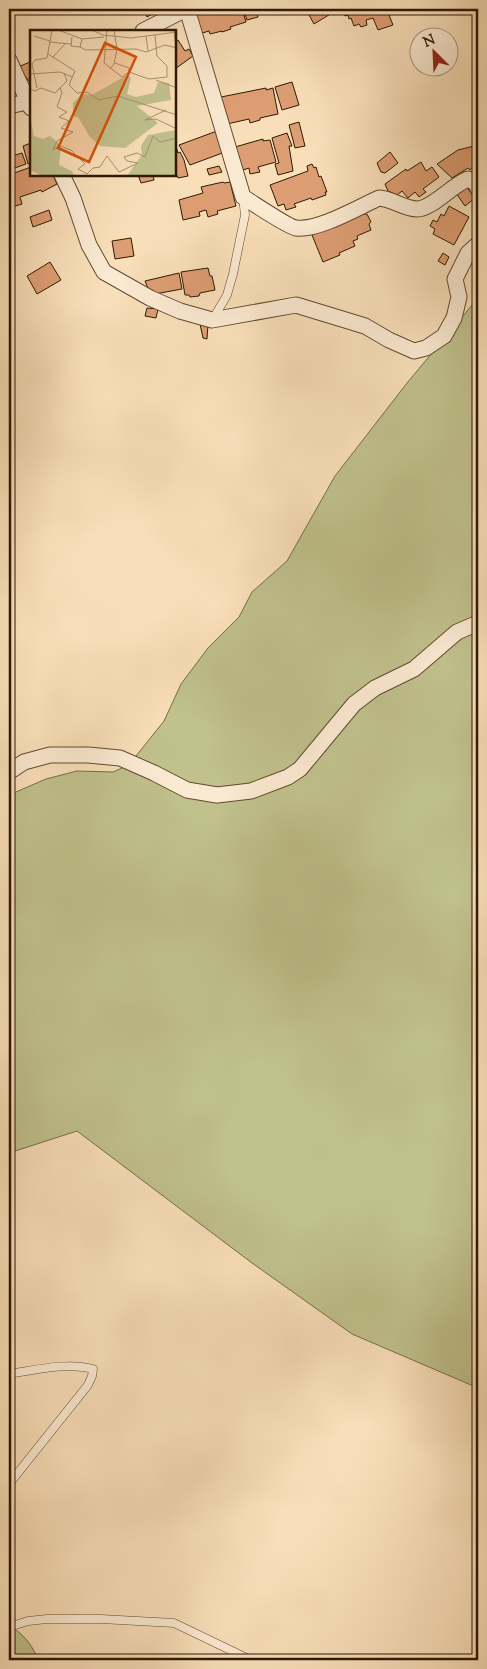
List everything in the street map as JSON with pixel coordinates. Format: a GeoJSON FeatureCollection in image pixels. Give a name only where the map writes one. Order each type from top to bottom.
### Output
{"type":"FeatureCollection","features":[{"type":"Feature","properties":{"kind":"street"},"geometry":{"type":"LineString","coordinates":[[145,30],[186,9],[243,197],[295,228],[310,228],[337,218],[379,198],[386,198],[416,209],[426,208],[459,182],[468,179],[477,184],[478,189]]}},
{"type":"Feature","properties":{"kind":"street"},"geometry":{"type":"LineString","coordinates":[[9,60],[30,104],[9,106]]}},
{"type":"Feature","properties":{"kind":"street"},"geometry":{"type":"LineString","coordinates":[[62,176],[73,198],[89,245],[104,272],[150,298],[180,311],[212,320],[296,305],[365,326],[389,340],[414,351],[426,348],[444,336],[454,318],[459,297],[454,279],[468,253],[478,244]]}},
{"type":"Feature","properties":{"kind":"street"},"geometry":{"type":"LineString","coordinates":[[9,772],[24,762],[50,755],[96,756],[120,758],[187,790],[217,795],[251,791],[288,777],[300,769],[354,704],[375,688],[414,669],[457,632],[478,623]]}},
{"type":"Feature","properties":{"kind":"lane"},"geometry":{"type":"LineString","coordinates":[[212,320],[227,295],[233,274],[245,214],[243,197]]}},
{"type":"Feature","properties":{"kind":"lane"},"geometry":{"type":"LineString","coordinates":[[9,1374],[48,1368],[83,1366],[93,1369],[88,1384],[9,1484]]}},
{"type":"Feature","properties":{"kind":"lane"},"geometry":{"type":"LineString","coordinates":[[9,1627],[47,1619],[101,1619],[174,1623],[251,1660]]}},
{"type":"Feature","properties":{"kind":"green space"},"geometry":{"type":"Polygon","coordinates":[[[478,298],[478,1388],[352,1334],[252,1263],[77,1131],[9,1153],[9,795],[46,779],[77,771],[113,772],[122,768],[136,756],[164,721],[181,684],[208,648],[239,617],[252,592],[287,561],[335,476],[407,383],[478,298]]]}},
{"type":"Feature","properties":{"kind":"green space"},"geometry":{"type":"Polygon","coordinates":[[[9,1625],[27,1640],[38,1660],[9,1660],[9,1625]]]}},
{"type":"Feature","properties":{"kind":"building"},"geometry":{"type":"Polygon","coordinates":[[[143,9],[158,9],[159,10],[147,17],[143,9]]]}},
{"type":"Feature","properties":{"kind":"building"},"geometry":{"type":"Polygon","coordinates":[[[207,9],[242,9],[246,22],[230,27],[231,29],[222,32],[210,34],[209,31],[199,34],[193,13],[207,9]]]}},
{"type":"Feature","properties":{"kind":"building"},"geometry":{"type":"Polygon","coordinates":[[[243,9],[256,9],[258,17],[247,20],[243,9]]]}},
{"type":"Feature","properties":{"kind":"building"},"geometry":{"type":"Polygon","coordinates":[[[315,9],[316,11],[330,9],[332,13],[314,24],[308,13],[315,9]]]}},
{"type":"Feature","properties":{"kind":"building"},"geometry":{"type":"Polygon","coordinates":[[[343,9],[381,9],[383,12],[387,10],[393,25],[378,30],[373,18],[366,20],[367,25],[361,27],[359,24],[354,26],[351,18],[349,19],[348,15],[345,16],[343,9]]]}},
{"type":"Feature","properties":{"kind":"building"},"geometry":{"type":"Polygon","coordinates":[[[178,40],[185,51],[189,49],[193,56],[176,68],[176,41],[178,40]]]}},
{"type":"Feature","properties":{"kind":"building"},"geometry":{"type":"Polygon","coordinates":[[[30,62],[30,80],[25,76],[22,77],[18,67],[30,62]]]}},
{"type":"Feature","properties":{"kind":"building"},"geometry":{"type":"Polygon","coordinates":[[[292,82],[299,105],[282,110],[275,87],[292,82]]]}},
{"type":"Feature","properties":{"kind":"building"},"geometry":{"type":"Polygon","coordinates":[[[266,88],[266,90],[273,88],[278,114],[260,118],[260,120],[250,123],[249,119],[227,124],[221,97],[266,88]]]}},
{"type":"Feature","properties":{"kind":"building"},"geometry":{"type":"Polygon","coordinates":[[[299,122],[305,146],[295,148],[289,125],[299,122]]]}},
{"type":"Feature","properties":{"kind":"building"},"geometry":{"type":"Polygon","coordinates":[[[217,131],[225,152],[190,165],[179,145],[217,131]]]}},
{"type":"Feature","properties":{"kind":"building"},"geometry":{"type":"Polygon","coordinates":[[[287,133],[292,146],[289,146],[293,171],[278,175],[275,164],[279,163],[272,138],[287,133]]]}},
{"type":"Feature","properties":{"kind":"building"},"geometry":{"type":"Polygon","coordinates":[[[263,139],[263,141],[270,140],[276,162],[258,167],[260,172],[250,174],[249,168],[243,170],[235,147],[263,139]]]}},
{"type":"Feature","properties":{"kind":"building"},"geometry":{"type":"Polygon","coordinates":[[[30,143],[30,163],[28,164],[23,146],[30,143]]]}},
{"type":"Feature","properties":{"kind":"building"},"geometry":{"type":"Polygon","coordinates":[[[176,146],[178,153],[180,152],[184,160],[188,176],[178,178],[176,173],[176,146]]]}},
{"type":"Feature","properties":{"kind":"building"},"geometry":{"type":"Polygon","coordinates":[[[474,146],[478,154],[478,161],[470,170],[468,168],[452,178],[437,164],[458,150],[474,146]]]}},
{"type":"Feature","properties":{"kind":"building"},"geometry":{"type":"Polygon","coordinates":[[[390,152],[398,163],[385,173],[381,172],[377,163],[390,152]]]}},
{"type":"Feature","properties":{"kind":"building"},"geometry":{"type":"Polygon","coordinates":[[[22,153],[26,164],[12,169],[9,157],[22,153]]]}},
{"type":"Feature","properties":{"kind":"building"},"geometry":{"type":"Polygon","coordinates":[[[421,162],[426,171],[432,167],[439,177],[423,189],[426,192],[419,197],[415,192],[408,198],[402,191],[397,195],[388,191],[385,184],[406,169],[407,171],[421,162]]]}},
{"type":"Feature","properties":{"kind":"building"},"geometry":{"type":"Polygon","coordinates":[[[312,164],[314,168],[316,167],[319,177],[321,176],[327,192],[325,192],[326,195],[294,204],[296,207],[286,210],[284,204],[278,206],[270,185],[308,171],[307,166],[312,164]]]}},
{"type":"Feature","properties":{"kind":"building"},"geometry":{"type":"Polygon","coordinates":[[[219,166],[222,172],[209,175],[207,169],[219,166]]]}},
{"type":"Feature","properties":{"kind":"building"},"geometry":{"type":"Polygon","coordinates":[[[30,167],[30,176],[53,176],[57,184],[42,192],[41,190],[20,197],[22,204],[12,207],[11,204],[9,205],[9,175],[30,167]]]}},
{"type":"Feature","properties":{"kind":"building"},"geometry":{"type":"Polygon","coordinates":[[[138,176],[153,176],[154,180],[141,183],[138,176]]]}},
{"type":"Feature","properties":{"kind":"building"},"geometry":{"type":"Polygon","coordinates":[[[230,182],[236,206],[217,211],[218,214],[208,217],[206,210],[199,212],[200,216],[183,220],[179,200],[203,193],[201,187],[230,182]]]}},
{"type":"Feature","properties":{"kind":"building"},"geometry":{"type":"Polygon","coordinates":[[[465,185],[475,198],[465,206],[456,193],[465,185]]]}},
{"type":"Feature","properties":{"kind":"building"},"geometry":{"type":"Polygon","coordinates":[[[449,206],[469,217],[454,245],[433,234],[435,229],[430,226],[433,220],[437,222],[441,214],[444,216],[449,206]]]}},
{"type":"Feature","properties":{"kind":"building"},"geometry":{"type":"Polygon","coordinates":[[[49,210],[52,220],[33,227],[30,217],[49,210]]]}},
{"type":"Feature","properties":{"kind":"building"},"geometry":{"type":"Polygon","coordinates":[[[367,214],[371,222],[369,224],[371,230],[357,236],[358,239],[353,241],[355,246],[323,262],[312,235],[367,214]]]}},
{"type":"Feature","properties":{"kind":"building"},"geometry":{"type":"Polygon","coordinates":[[[131,238],[134,256],[115,259],[112,241],[131,238]]]}},
{"type":"Feature","properties":{"kind":"building"},"geometry":{"type":"Polygon","coordinates":[[[443,253],[449,257],[445,265],[438,261],[443,253]]]}},
{"type":"Feature","properties":{"kind":"building"},"geometry":{"type":"Polygon","coordinates":[[[50,262],[61,280],[37,294],[27,276],[50,262]]]}},
{"type":"Feature","properties":{"kind":"building"},"geometry":{"type":"Polygon","coordinates":[[[208,268],[215,290],[200,293],[199,296],[190,297],[185,295],[181,272],[208,268]]]}},
{"type":"Feature","properties":{"kind":"building"},"geometry":{"type":"Polygon","coordinates":[[[179,273],[182,289],[155,294],[149,291],[145,281],[179,273]]]}},
{"type":"Feature","properties":{"kind":"building"},"geometry":{"type":"Polygon","coordinates":[[[147,308],[158,309],[156,318],[145,316],[147,308]]]}},
{"type":"Feature","properties":{"kind":"building"},"geometry":{"type":"Polygon","coordinates":[[[200,324],[208,324],[207,339],[203,338],[200,324]]]}}]}
